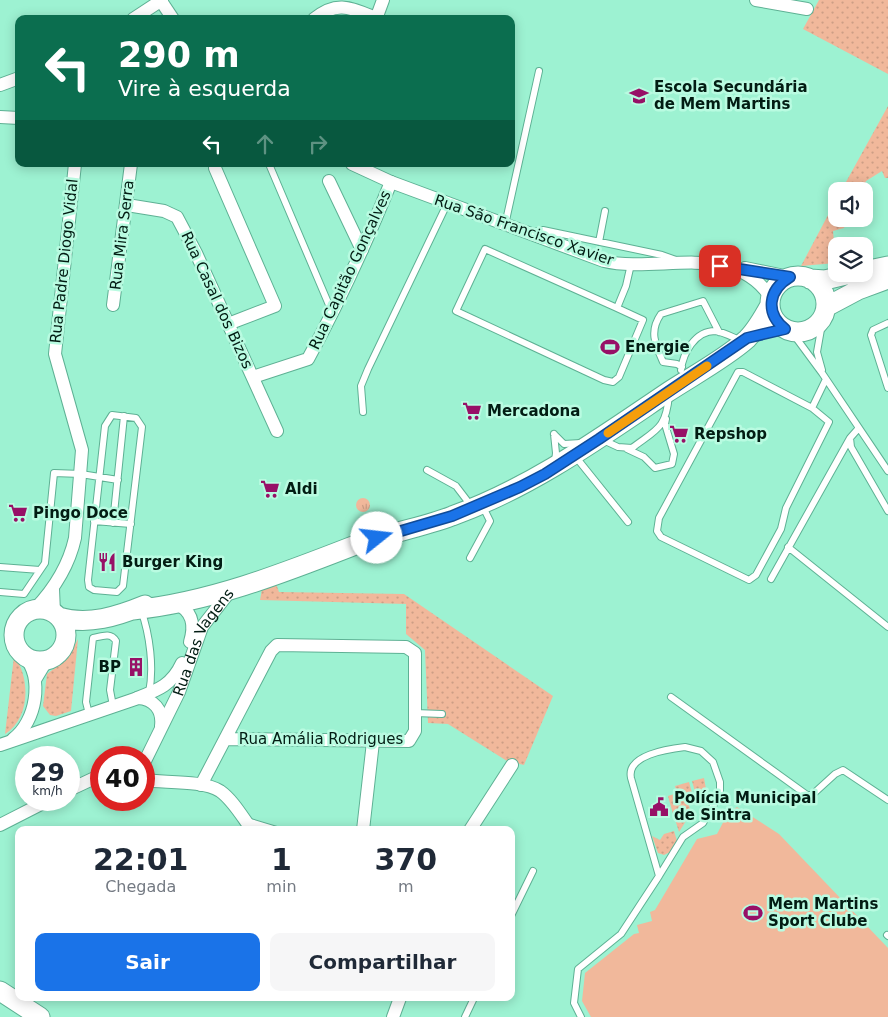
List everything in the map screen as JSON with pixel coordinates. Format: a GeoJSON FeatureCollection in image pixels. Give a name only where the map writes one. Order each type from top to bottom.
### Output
{"type":"FeatureCollection","features":[{"type":"Feature","properties":{"kind":"street"},"geometry":{"type":"LineString","coordinates":[[139,15],[161,0],[170,15]]}},
{"type":"Feature","properties":{"kind":"street"},"geometry":{"type":"LineString","coordinates":[[377,15],[383,0]]}},
{"type":"Feature","properties":{"kind":"street"},"geometry":{"type":"LineString","coordinates":[[756,0],[807,9]]}},
{"type":"Feature","properties":{"kind":"street"},"geometry":{"type":"LineString","coordinates":[[319,15],[326,9],[341,6],[367,15]]}},
{"type":"Feature","properties":{"kind":"street"},"geometry":{"type":"LineString","coordinates":[[0,85],[15,79]]}},
{"type":"Feature","properties":{"kind":"street"},"geometry":{"type":"LineString","coordinates":[[0,118],[15,118]]}},
{"type":"Feature","properties":{"kind":"street","name":"Rua Padre Diogo Vidal"},"geometry":{"type":"LineString","coordinates":[[35,610],[53,589],[73,549],[81,474],[82,450],[55,354],[75,167]]}},
{"type":"Feature","properties":{"kind":"street","name":"Rua Mira Serra"},"geometry":{"type":"LineString","coordinates":[[113,305],[131,167]]}},
{"type":"Feature","properties":{"kind":"street","name":"Rua São Francisco Xavier"},"geometry":{"type":"LineString","coordinates":[[358,167],[447,204],[592,257],[631,264],[679,261],[731,269],[754,278],[771,302]]}},
{"type":"Feature","properties":{"kind":"street"},"geometry":{"type":"LineString","coordinates":[[214,168],[275,306],[228,324]]}},
{"type":"Feature","properties":{"kind":"street"},"geometry":{"type":"LineString","coordinates":[[329,181],[362,250]]}},
{"type":"Feature","properties":{"kind":"street","name":"Rua Capitão Gonçalves"},"geometry":{"type":"LineString","coordinates":[[253,377],[308,359],[333,314],[391,182]]}},
{"type":"Feature","properties":{"kind":"street","name":"Rua Casal dos Bizos"},"geometry":{"type":"LineString","coordinates":[[127,205],[164,211],[177,217],[196,253],[277,431]]}},
{"type":"Feature","properties":{"kind":"street"},"geometry":{"type":"LineString","coordinates":[[873,269],[888,266]]}},
{"type":"Feature","properties":{"kind":"street","name":"Rua São Francisco Xavier"},"geometry":{"type":"LineString","coordinates":[[731,269],[745,268],[790,277]]}},
{"type":"Feature","properties":{"kind":"street"},"geometry":{"type":"LineString","coordinates":[[828,279],[790,277],[776,287],[771,302],[777,323],[788,330],[809,330],[824,312],[858,290],[888,280]]}},
{"type":"Feature","properties":{"kind":"street"},"geometry":{"type":"LineString","coordinates":[[810,279],[822,289],[824,312]]}},
{"type":"Feature","properties":{"kind":"street","name":"Rua das Vagens"},"geometry":{"type":"LineString","coordinates":[[745,340],[771,302]]}},
{"type":"Feature","properties":{"kind":"street","name":"Rua das Vagens"},"geometry":{"type":"LineString","coordinates":[[152,746],[178,692],[202,627],[234,583],[331,556],[358,544],[452,516],[520,487],[554,468],[669,392],[684,374],[745,340],[788,330]]}},
{"type":"Feature","properties":{"kind":"street"},"geometry":{"type":"LineString","coordinates":[[0,639],[16,626],[23,615],[35,610],[79,622],[95,620],[137,609],[175,603],[234,583]]}},
{"type":"Feature","properties":{"kind":"street"},"geometry":{"type":"LineString","coordinates":[[137,609],[160,599],[234,583]]}},
{"type":"Feature","properties":{"kind":"street","name":"Rua Padre Diogo Vidal"},"geometry":{"type":"LineString","coordinates":[[53,589],[56,615]]}},
{"type":"Feature","properties":{"kind":"street","name":"Rua das Vagens"},"geometry":{"type":"LineString","coordinates":[[1,745],[149,694],[167,685],[176,675],[193,628],[190,615],[175,603]]}},
{"type":"Feature","properties":{"kind":"street"},"geometry":{"type":"LineString","coordinates":[[56,615],[65,630],[64,644]]}},
{"type":"Feature","properties":{"kind":"street"},"geometry":{"type":"LineString","coordinates":[[14,651],[31,660],[47,660],[55,656],[72,634],[95,620]]}},
{"type":"Feature","properties":{"kind":"street"},"geometry":{"type":"LineString","coordinates":[[14,651],[16,626]]}},
{"type":"Feature","properties":{"kind":"street","name":"Rua Amália Rodrigues"},"geometry":{"type":"LineString","coordinates":[[201,786],[225,739],[272,649],[281,644],[411,648],[417,658],[415,731],[409,741],[225,739]]}},
{"type":"Feature","properties":{"kind":"street"},"geometry":{"type":"LineString","coordinates":[[1,745],[13,739],[24,729],[31,715],[33,702],[33,669],[14,651]]}},
{"type":"Feature","properties":{"kind":"street"},"geometry":{"type":"LineString","coordinates":[[34,680],[47,660]]}},
{"type":"Feature","properties":{"kind":"street"},"geometry":{"type":"LineString","coordinates":[[132,699],[144,698],[154,703],[162,719],[160,730]]}},
{"type":"Feature","properties":{"kind":"street"},"geometry":{"type":"LineString","coordinates":[[33,702],[35,712],[42,721],[58,725]]}},
{"type":"Feature","properties":{"kind":"street"},"geometry":{"type":"LineString","coordinates":[[363,826],[373,742]]}},
{"type":"Feature","properties":{"kind":"street"},"geometry":{"type":"LineString","coordinates":[[473,826],[512,765]]}},
{"type":"Feature","properties":{"kind":"street"},"geometry":{"type":"LineString","coordinates":[[155,781],[201,786],[221,792],[249,825]]}},
{"type":"Feature","properties":{"kind":"street"},"geometry":{"type":"LineString","coordinates":[[0,825],[27,811]]}},
{"type":"Feature","properties":{"kind":"street"},"geometry":{"type":"LineString","coordinates":[[0,991],[15,1001]]}},
{"type":"Feature","properties":{"kind":"street"},"geometry":{"type":"LineString","coordinates":[[15,1001],[40,1017]]}},
{"type":"Feature","properties":{"kind":"street"},"geometry":{"type":"LineString","coordinates":[[394,1017],[399,1001]]}},
{"type":"Feature","properties":{"kind":"lane"},"geometry":{"type":"LineString","coordinates":[[505,225],[539,71]]}},
{"type":"Feature","properties":{"kind":"lane"},"geometry":{"type":"LineString","coordinates":[[270,167],[333,314]]}},
{"type":"Feature","properties":{"kind":"lane"},"geometry":{"type":"LineString","coordinates":[[363,412],[361,386],[447,204]]}},
{"type":"Feature","properties":{"kind":"lane"},"geometry":{"type":"LineString","coordinates":[[599,242],[605,211]]}},
{"type":"Feature","properties":{"kind":"lane"},"geometry":{"type":"LineString","coordinates":[[528,234],[543,230],[662,254],[679,261]]}},
{"type":"Feature","properties":{"kind":"lane"},"geometry":{"type":"LineString","coordinates":[[485,249],[617,308],[643,320],[619,377],[613,382],[604,380],[456,311],[485,249]]}},
{"type":"Feature","properties":{"kind":"lane"},"geometry":{"type":"LineString","coordinates":[[617,308],[626,286],[631,264]]}},
{"type":"Feature","properties":{"kind":"lane"},"geometry":{"type":"LineString","coordinates":[[684,374],[677,364],[663,362],[653,340],[654,328],[661,314],[703,301],[719,332]]}},
{"type":"Feature","properties":{"kind":"lane"},"geometry":{"type":"LineString","coordinates":[[812,408],[824,376],[817,352],[824,312]]}},
{"type":"Feature","properties":{"kind":"lane"},"geometry":{"type":"LineString","coordinates":[[888,323],[873,330],[871,335],[888,388]]}},
{"type":"Feature","properties":{"kind":"lane"},"geometry":{"type":"LineString","coordinates":[[788,330],[824,376],[888,471]]}},
{"type":"Feature","properties":{"kind":"lane"},"geometry":{"type":"LineString","coordinates":[[684,374],[690,344],[705,334],[719,332],[745,340]]}},
{"type":"Feature","properties":{"kind":"lane"},"geometry":{"type":"LineString","coordinates":[[744,372],[812,408],[828,420],[829,427],[786,508],[781,529],[753,578],[744,580],[658,534],[656,526],[659,518],[735,375],[744,372]]}},
{"type":"Feature","properties":{"kind":"lane"},"geometry":{"type":"LineString","coordinates":[[554,468],[556,453],[554,434],[564,444],[595,441],[626,449],[644,457],[655,468],[672,464],[674,454],[666,424],[669,392]]}},
{"type":"Feature","properties":{"kind":"lane"},"geometry":{"type":"LineString","coordinates":[[626,449],[632,448],[662,426],[667,415]]}},
{"type":"Feature","properties":{"kind":"lane"},"geometry":{"type":"LineString","coordinates":[[112,416],[124,416],[136,418],[142,427],[123,586],[119,591],[94,590],[88,584],[106,423],[112,416]]}},
{"type":"Feature","properties":{"kind":"lane"},"geometry":{"type":"LineString","coordinates":[[113,523],[124,416]]}},
{"type":"Feature","properties":{"kind":"lane"},"geometry":{"type":"LineString","coordinates":[[771,579],[850,438],[858,429]]}},
{"type":"Feature","properties":{"kind":"lane"},"geometry":{"type":"LineString","coordinates":[[850,438],[854,452],[888,511]]}},
{"type":"Feature","properties":{"kind":"lane"},"geometry":{"type":"LineString","coordinates":[[574,455],[628,522]]}},
{"type":"Feature","properties":{"kind":"lane"},"geometry":{"type":"LineString","coordinates":[[427,470],[456,486],[490,521],[470,558]]}},
{"type":"Feature","properties":{"kind":"lane"},"geometry":{"type":"LineString","coordinates":[[0,592],[24,594],[45,563],[54,473],[81,474],[118,480]]}},
{"type":"Feature","properties":{"kind":"lane"},"geometry":{"type":"LineString","coordinates":[[94,521],[131,524]]}},
{"type":"Feature","properties":{"kind":"lane"},"geometry":{"type":"LineString","coordinates":[[788,547],[888,627]]}},
{"type":"Feature","properties":{"kind":"lane"},"geometry":{"type":"LineString","coordinates":[[0,567],[40,570]]}},
{"type":"Feature","properties":{"kind":"lane"},"geometry":{"type":"LineString","coordinates":[[137,609],[146,622],[152,669],[149,694]]}},
{"type":"Feature","properties":{"kind":"lane"},"geometry":{"type":"LineString","coordinates":[[89,714],[86,702],[94,638],[106,635],[111,636],[116,641],[110,690],[114,706]]}},
{"type":"Feature","properties":{"kind":"lane"},"geometry":{"type":"LineString","coordinates":[[671,697],[807,796],[812,795],[842,770],[888,800]]}},
{"type":"Feature","properties":{"kind":"lane"},"geometry":{"type":"LineString","coordinates":[[415,713],[442,714]]}},
{"type":"Feature","properties":{"kind":"lane"},"geometry":{"type":"LineString","coordinates":[[581,1017],[574,1003],[578,969],[621,934],[659,876],[684,837],[703,824],[720,794],[720,782],[713,762],[701,751],[694,748],[677,748],[642,758],[634,763],[630,770],[630,778],[659,876]]}},
{"type":"Feature","properties":{"kind":"lane"},"geometry":{"type":"LineString","coordinates":[[515,908],[533,871]]}},
{"type":"Feature","properties":{"kind":"lane"},"geometry":{"type":"LineString","coordinates":[[465,1017],[473,1001]]}},
{"type":"Feature","properties":{"kind":"green space"},"geometry":{"type":"Polygon","coordinates":[[[819,0],[888,0],[888,74],[803,29],[819,0]]]}},
{"type":"Feature","properties":{"kind":"green space"},"geometry":{"type":"Polygon","coordinates":[[[888,106],[888,178],[885,178],[882,171],[866,182],[846,182],[888,106]]]}},
{"type":"Feature","properties":{"kind":"green space"},"geometry":{"type":"Polygon","coordinates":[[[828,215],[828,227],[844,227],[833,231],[834,237],[828,237],[828,264],[801,266],[828,215]]]}},
{"type":"Feature","properties":{"kind":"green space"},"geometry":{"type":"Polygon","coordinates":[[[363,498],[368,500],[370,505],[368,510],[363,512],[358,510],[356,505],[358,500],[363,498]]]}},
{"type":"Feature","properties":{"kind":"green space"},"geometry":{"type":"Polygon","coordinates":[[[275,581],[279,592],[404,594],[553,696],[524,765],[507,761],[448,724],[428,723],[425,650],[406,634],[406,604],[260,600],[262,589],[275,581]]]}},
{"type":"Feature","properties":{"kind":"green space"},"geometry":{"type":"Polygon","coordinates":[[[78,639],[71,711],[56,716],[50,715],[43,706],[47,674],[68,658],[78,639]]]}},
{"type":"Feature","properties":{"kind":"green space"},"geometry":{"type":"Polygon","coordinates":[[[14,656],[20,665],[23,675],[25,698],[19,719],[5,734],[14,656]]]}},
{"type":"Feature","properties":{"kind":"green space"},"geometry":{"type":"Polygon","coordinates":[[[704,778],[706,789],[701,798],[697,799],[692,781],[704,778]]]}},
{"type":"Feature","properties":{"kind":"green space"},"geometry":{"type":"Polygon","coordinates":[[[689,782],[694,800],[688,802],[690,809],[673,814],[668,796],[677,793],[675,786],[689,782]]]}},
{"type":"Feature","properties":{"kind":"green space","name":"Mem Martins Sport Clube"},"geometry":{"type":"Polygon","coordinates":[[[737,807],[779,834],[888,948],[888,1017],[591,1017],[582,1001],[585,973],[634,934],[639,933],[637,925],[652,921],[650,912],[655,910],[697,839],[717,834],[728,813],[737,807]]]}},
{"type":"Feature","properties":{"kind":"green space"},"geometry":{"type":"Polygon","coordinates":[[[690,811],[691,813],[679,832],[674,816],[690,811]]]}},
{"type":"Feature","properties":{"kind":"green space"},"geometry":{"type":"Polygon","coordinates":[[[674,831],[677,841],[670,852],[664,855],[658,853],[652,836],[660,840],[664,834],[674,831]]]}},
{"type":"Feature","properties":{"kind":"slow traffic"},"geometry":{"type":"LineString","coordinates":[[608,433],[707,366]]}},
{"type":"Feature","properties":{"kind":"place","name":"Escola Secundária de Mem Martins"},"geometry":{"type":"Point","coordinates":[639,96]}},
{"type":"Feature","properties":{"kind":"place","name":"Energie"},"geometry":{"type":"Point","coordinates":[610,347]}},
{"type":"Feature","properties":{"kind":"place","name":"Mercadona"},"geometry":{"type":"Point","coordinates":[472,411]}},
{"type":"Feature","properties":{"kind":"place","name":"Repshop"},"geometry":{"type":"Point","coordinates":[679,434]}},
{"type":"Feature","properties":{"kind":"place","name":"Aldi"},"geometry":{"type":"Point","coordinates":[270,489]}},
{"type":"Feature","properties":{"kind":"place","name":"Pingo Doce"},"geometry":{"type":"Point","coordinates":[18,513]}},
{"type":"Feature","properties":{"kind":"place","name":"Burger King"},"geometry":{"type":"Point","coordinates":[107,562]}},
{"type":"Feature","properties":{"kind":"place","name":"BP"},"geometry":{"type":"Point","coordinates":[136,667]}},
{"type":"Feature","properties":{"kind":"place","name":"Polícia Municipal de Sintra"},"geometry":{"type":"Point","coordinates":[659,807]}},
{"type":"Feature","properties":{"kind":"place","name":"Mem Martins Sport Clube"},"geometry":{"type":"Point","coordinates":[753,913]}},
{"type":"Feature","properties":{"kind":"route"},"geometry":{"type":"LineString","coordinates":[[377,538],[452,516],[520,487],[545,474],[599,439],[747,338],[764,336],[785,329],[777,323],[772,315],[770,305],[776,287],[790,277],[772,275],[745,268],[731,269],[720,266]]}}]}
